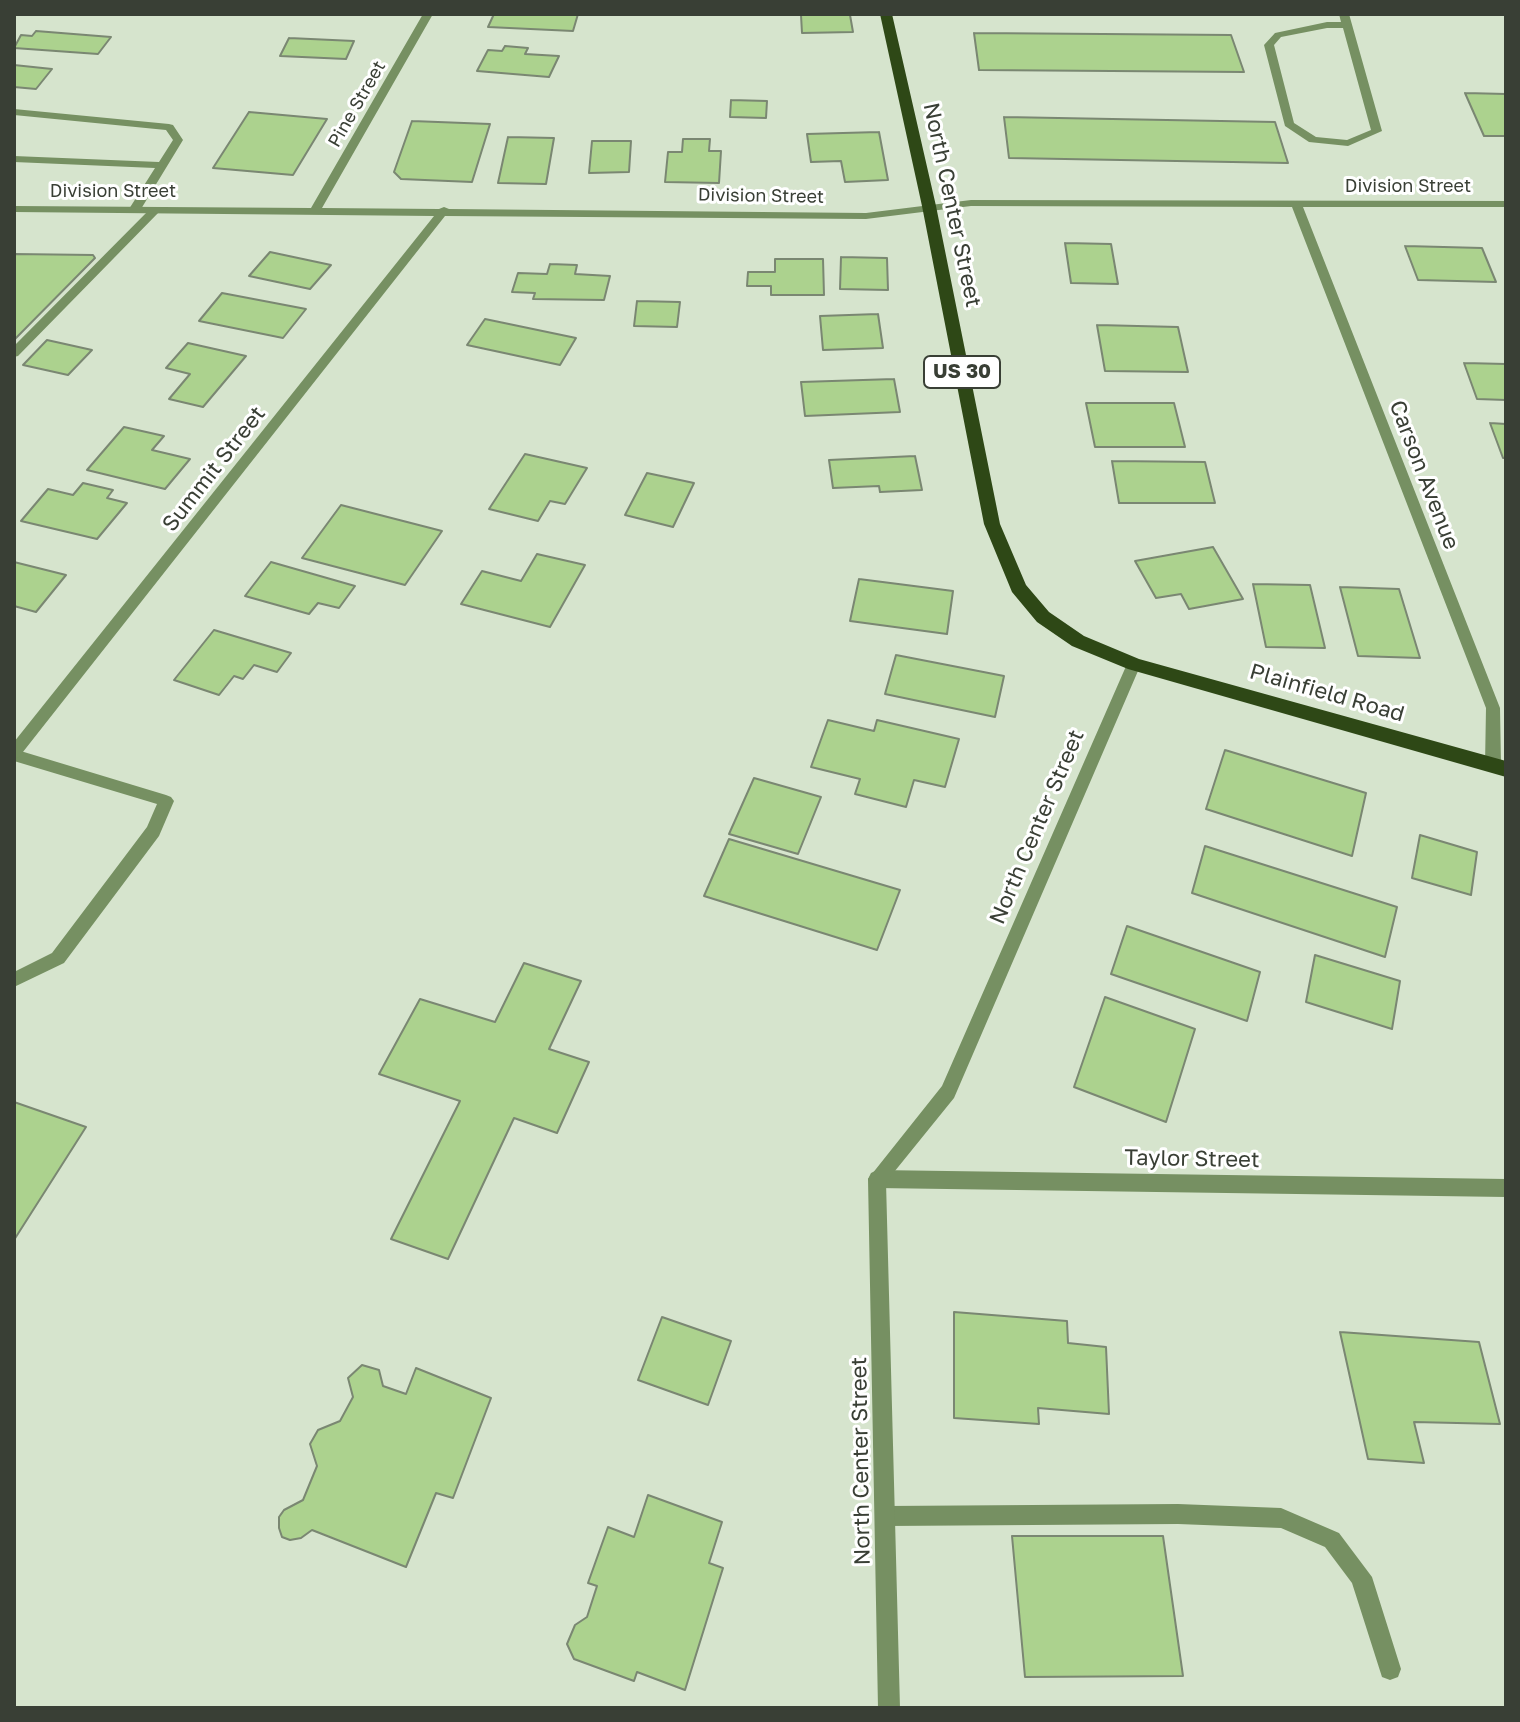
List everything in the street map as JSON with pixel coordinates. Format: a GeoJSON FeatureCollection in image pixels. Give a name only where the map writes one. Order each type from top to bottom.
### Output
{"type":"FeatureCollection","features":[{"type":"Feature","properties":{"kind":"main road","name":"North Center Street"},"geometry":{"type":"LineString","coordinates":[[886,14],[929,206],[992,524],[1005,563],[1018,588],[1043,617],[1078,641],[1134,664]]}},
{"type":"Feature","properties":{"kind":"main road","name":"Plainfield Road"},"geometry":{"type":"LineString","coordinates":[[1134,664],[1500,767]]}},
{"type":"Feature","properties":{"kind":"street","name":"Pine Street"},"geometry":{"type":"LineString","coordinates":[[315,210],[428,14]]}},
{"type":"Feature","properties":{"kind":"street"},"geometry":{"type":"LineString","coordinates":[[1345,19],[1377,131],[1348,143],[1313,140],[1289,124],[1269,45],[1278,35],[1345,19]]}},
{"type":"Feature","properties":{"kind":"street"},"geometry":{"type":"LineString","coordinates":[[14,112],[169,127],[178,140],[135,209]]}},
{"type":"Feature","properties":{"kind":"street"},"geometry":{"type":"LineString","coordinates":[[14,159],[162,165]]}},
{"type":"Feature","properties":{"kind":"street","name":"Division Street"},"geometry":{"type":"LineString","coordinates":[[14,209],[444,210],[866,216],[971,203],[1506,204]]}},
{"type":"Feature","properties":{"kind":"street","name":"Carson Avenue"},"geometry":{"type":"LineString","coordinates":[[1296,204],[1493,708],[1500,767]]}},
{"type":"Feature","properties":{"kind":"street"},"geometry":{"type":"LineString","coordinates":[[14,353],[155,210]]}},
{"type":"Feature","properties":{"kind":"street","name":"Summit Street"},"geometry":{"type":"LineString","coordinates":[[14,754],[444,210]]}},
{"type":"Feature","properties":{"kind":"street","name":"North Center Street"},"geometry":{"type":"LineString","coordinates":[[889,1708],[877,1179],[948,1092],[1134,664]]}},
{"type":"Feature","properties":{"kind":"street"},"geometry":{"type":"LineString","coordinates":[[14,754],[166,801],[153,831],[58,958],[14,980]]}},
{"type":"Feature","properties":{"kind":"street","name":"Taylor Street"},"geometry":{"type":"LineString","coordinates":[[877,1179],[1506,1188]]}},
{"type":"Feature","properties":{"kind":"street"},"geometry":{"type":"LineString","coordinates":[[887,1516],[1178,1514],[1281,1518],[1332,1540],[1361,1577],[1390,1669]]}},
{"type":"Feature","properties":{"kind":"building"},"geometry":{"type":"Polygon","coordinates":[[[494,14],[578,14],[573,31],[488,27],[494,14]]]}},
{"type":"Feature","properties":{"kind":"building"},"geometry":{"type":"Polygon","coordinates":[[[801,15],[850,15],[853,32],[802,33],[801,15]]]}},
{"type":"Feature","properties":{"kind":"building"},"geometry":{"type":"Polygon","coordinates":[[[36,31],[111,37],[98,54],[14,48],[21,35],[32,36],[36,31]]]}},
{"type":"Feature","properties":{"kind":"building"},"geometry":{"type":"Polygon","coordinates":[[[974,33],[1231,35],[1244,72],[979,70],[974,33]]]}},
{"type":"Feature","properties":{"kind":"building"},"geometry":{"type":"Polygon","coordinates":[[[289,38],[354,41],[346,59],[280,56],[289,38]]]}},
{"type":"Feature","properties":{"kind":"building"},"geometry":{"type":"Polygon","coordinates":[[[505,46],[528,48],[525,54],[559,56],[549,77],[477,71],[488,50],[502,51],[505,46]]]}},
{"type":"Feature","properties":{"kind":"building"},"geometry":{"type":"Polygon","coordinates":[[[14,65],[52,69],[36,89],[14,87],[14,65]]]}},
{"type":"Feature","properties":{"kind":"building"},"geometry":{"type":"Polygon","coordinates":[[[1465,93],[1506,94],[1506,136],[1484,136],[1465,93]]]}},
{"type":"Feature","properties":{"kind":"building"},"geometry":{"type":"Polygon","coordinates":[[[731,100],[767,101],[766,118],[730,117],[731,100]]]}},
{"type":"Feature","properties":{"kind":"building"},"geometry":{"type":"Polygon","coordinates":[[[249,112],[327,119],[293,175],[213,168],[249,112]]]}},
{"type":"Feature","properties":{"kind":"building"},"geometry":{"type":"Polygon","coordinates":[[[1004,117],[1275,122],[1288,163],[1009,158],[1004,117]]]}},
{"type":"Feature","properties":{"kind":"building"},"geometry":{"type":"Polygon","coordinates":[[[412,121],[490,124],[472,182],[401,179],[394,172],[412,121]]]}},
{"type":"Feature","properties":{"kind":"building"},"geometry":{"type":"Polygon","coordinates":[[[879,132],[888,180],[845,182],[841,161],[811,162],[807,134],[879,132]]]}},
{"type":"Feature","properties":{"kind":"building"},"geometry":{"type":"Polygon","coordinates":[[[508,137],[554,138],[546,184],[498,183],[508,137]]]}},
{"type":"Feature","properties":{"kind":"building"},"geometry":{"type":"Polygon","coordinates":[[[683,139],[710,139],[709,151],[721,151],[719,183],[665,182],[668,152],[682,152],[683,139]]]}},
{"type":"Feature","properties":{"kind":"building"},"geometry":{"type":"Polygon","coordinates":[[[592,141],[631,141],[629,172],[589,173],[592,141]]]}},
{"type":"Feature","properties":{"kind":"building"},"geometry":{"type":"Polygon","coordinates":[[[1065,243],[1111,244],[1118,284],[1071,283],[1065,243]]]}},
{"type":"Feature","properties":{"kind":"building"},"geometry":{"type":"Polygon","coordinates":[[[1405,246],[1482,248],[1496,282],[1418,280],[1405,246]]]}},
{"type":"Feature","properties":{"kind":"building"},"geometry":{"type":"Polygon","coordinates":[[[270,252],[331,265],[310,289],[249,276],[270,252]]]}},
{"type":"Feature","properties":{"kind":"building"},"geometry":{"type":"Polygon","coordinates":[[[14,254],[93,255],[95,258],[14,340],[14,254]]]}},
{"type":"Feature","properties":{"kind":"building"},"geometry":{"type":"Polygon","coordinates":[[[841,257],[887,258],[888,290],[840,289],[841,257]]]}},
{"type":"Feature","properties":{"kind":"building"},"geometry":{"type":"Polygon","coordinates":[[[775,259],[823,259],[824,295],[771,295],[771,286],[747,286],[748,272],[775,272],[775,259]]]}},
{"type":"Feature","properties":{"kind":"building"},"geometry":{"type":"Polygon","coordinates":[[[550,264],[577,265],[575,274],[610,276],[604,300],[533,299],[535,293],[512,292],[518,273],[547,274],[550,264]]]}},
{"type":"Feature","properties":{"kind":"building"},"geometry":{"type":"Polygon","coordinates":[[[222,293],[306,309],[283,338],[199,321],[222,293]]]}},
{"type":"Feature","properties":{"kind":"building"},"geometry":{"type":"Polygon","coordinates":[[[637,301],[680,302],[677,327],[634,326],[637,301]]]}},
{"type":"Feature","properties":{"kind":"building"},"geometry":{"type":"Polygon","coordinates":[[[878,314],[883,348],[823,350],[820,316],[878,314]]]}},
{"type":"Feature","properties":{"kind":"building"},"geometry":{"type":"Polygon","coordinates":[[[485,319],[576,338],[560,365],[467,345],[485,319]]]}},
{"type":"Feature","properties":{"kind":"building"},"geometry":{"type":"Polygon","coordinates":[[[1097,325],[1178,327],[1188,372],[1105,371],[1097,325]]]}},
{"type":"Feature","properties":{"kind":"building"},"geometry":{"type":"Polygon","coordinates":[[[47,340],[92,350],[68,375],[23,365],[47,340]]]}},
{"type":"Feature","properties":{"kind":"building"},"geometry":{"type":"Polygon","coordinates":[[[188,343],[246,356],[203,407],[169,399],[190,374],[166,368],[188,343]]]}},
{"type":"Feature","properties":{"kind":"building"},"geometry":{"type":"Polygon","coordinates":[[[1464,363],[1506,364],[1506,400],[1477,399],[1464,363]]]}},
{"type":"Feature","properties":{"kind":"building"},"geometry":{"type":"Polygon","coordinates":[[[894,379],[900,412],[805,416],[801,382],[894,379]]]}},
{"type":"Feature","properties":{"kind":"building"},"geometry":{"type":"Polygon","coordinates":[[[1086,403],[1174,403],[1185,447],[1095,447],[1086,403]]]}},
{"type":"Feature","properties":{"kind":"building"},"geometry":{"type":"Polygon","coordinates":[[[1490,423],[1506,424],[1506,458],[1503,458],[1490,423]]]}},
{"type":"Feature","properties":{"kind":"building"},"geometry":{"type":"Polygon","coordinates":[[[124,427],[164,436],[152,450],[190,459],[165,489],[87,470],[124,427]]]}},
{"type":"Feature","properties":{"kind":"building"},"geometry":{"type":"Polygon","coordinates":[[[525,454],[587,468],[565,504],[550,501],[538,521],[489,509],[525,454]]]}},
{"type":"Feature","properties":{"kind":"building"},"geometry":{"type":"Polygon","coordinates":[[[915,456],[922,490],[880,492],[879,486],[833,488],[829,460],[915,456]]]}},
{"type":"Feature","properties":{"kind":"building"},"geometry":{"type":"Polygon","coordinates":[[[1112,461],[1205,462],[1215,503],[1119,503],[1112,461]]]}},
{"type":"Feature","properties":{"kind":"building"},"geometry":{"type":"Polygon","coordinates":[[[647,473],[694,483],[673,527],[625,515],[647,473]]]}},
{"type":"Feature","properties":{"kind":"building"},"geometry":{"type":"Polygon","coordinates":[[[83,483],[113,490],[107,498],[127,503],[97,539],[21,521],[48,489],[73,495],[83,483]]]}},
{"type":"Feature","properties":{"kind":"building"},"geometry":{"type":"Polygon","coordinates":[[[341,505],[442,531],[405,585],[302,558],[341,505]]]}},
{"type":"Feature","properties":{"kind":"building"},"geometry":{"type":"Polygon","coordinates":[[[1213,547],[1243,599],[1189,609],[1181,594],[1156,598],[1135,561],[1213,547]]]}},
{"type":"Feature","properties":{"kind":"building"},"geometry":{"type":"Polygon","coordinates":[[[537,554],[585,565],[550,627],[461,604],[482,571],[521,581],[537,554]]]}},
{"type":"Feature","properties":{"kind":"building"},"geometry":{"type":"Polygon","coordinates":[[[14,562],[66,575],[36,612],[14,606],[14,562]]]}},
{"type":"Feature","properties":{"kind":"building"},"geometry":{"type":"Polygon","coordinates":[[[271,562],[355,586],[339,608],[318,603],[309,614],[245,596],[271,562]]]}},
{"type":"Feature","properties":{"kind":"building"},"geometry":{"type":"Polygon","coordinates":[[[859,579],[953,591],[947,634],[850,621],[859,579]]]}},
{"type":"Feature","properties":{"kind":"building"},"geometry":{"type":"Polygon","coordinates":[[[1253,584],[1310,585],[1325,648],[1266,647],[1253,584]]]}},
{"type":"Feature","properties":{"kind":"building"},"geometry":{"type":"Polygon","coordinates":[[[1340,587],[1399,589],[1420,658],[1358,656],[1340,587]]]}},
{"type":"Feature","properties":{"kind":"building"},"geometry":{"type":"Polygon","coordinates":[[[214,630],[291,653],[277,672],[254,665],[243,679],[234,676],[219,695],[174,680],[214,630]]]}},
{"type":"Feature","properties":{"kind":"building"},"geometry":{"type":"Polygon","coordinates":[[[896,655],[1004,676],[995,717],[885,694],[896,655]]]}},
{"type":"Feature","properties":{"kind":"building"},"geometry":{"type":"Polygon","coordinates":[[[828,720],[874,731],[877,720],[959,739],[945,787],[914,780],[906,807],[855,794],[860,779],[811,767],[828,720]]]}},
{"type":"Feature","properties":{"kind":"building"},"geometry":{"type":"Polygon","coordinates":[[[1225,750],[1366,793],[1352,856],[1206,809],[1225,750]]]}},
{"type":"Feature","properties":{"kind":"building"},"geometry":{"type":"Polygon","coordinates":[[[754,778],[821,797],[798,854],[729,834],[754,778]]]}},
{"type":"Feature","properties":{"kind":"building"},"geometry":{"type":"Polygon","coordinates":[[[1420,835],[1477,852],[1471,895],[1412,878],[1420,835]]]}},
{"type":"Feature","properties":{"kind":"building"},"geometry":{"type":"Polygon","coordinates":[[[729,839],[900,890],[877,950],[704,896],[729,839]]]}},
{"type":"Feature","properties":{"kind":"building"},"geometry":{"type":"Polygon","coordinates":[[[1205,846],[1397,907],[1385,957],[1192,893],[1205,846]]]}},
{"type":"Feature","properties":{"kind":"building"},"geometry":{"type":"Polygon","coordinates":[[[1127,926],[1260,972],[1247,1021],[1111,974],[1127,926]]]}},
{"type":"Feature","properties":{"kind":"building"},"geometry":{"type":"Polygon","coordinates":[[[1315,955],[1400,981],[1392,1029],[1306,1002],[1315,955]]]}},
{"type":"Feature","properties":{"kind":"building"},"geometry":{"type":"Polygon","coordinates":[[[524,963],[581,981],[549,1049],[589,1062],[557,1133],[514,1118],[448,1259],[391,1239],[460,1101],[379,1074],[420,999],[495,1022],[524,963]]]}},
{"type":"Feature","properties":{"kind":"building"},"geometry":{"type":"Polygon","coordinates":[[[1105,997],[1195,1029],[1166,1122],[1074,1087],[1105,997]]]}},
{"type":"Feature","properties":{"kind":"building"},"geometry":{"type":"Polygon","coordinates":[[[14,1102],[86,1127],[14,1240],[14,1102]]]}},
{"type":"Feature","properties":{"kind":"building"},"geometry":{"type":"Polygon","coordinates":[[[954,1312],[1067,1321],[1068,1343],[1106,1347],[1109,1414],[1038,1408],[1039,1424],[954,1418],[954,1312]]]}},
{"type":"Feature","properties":{"kind":"building"},"geometry":{"type":"Polygon","coordinates":[[[662,1317],[731,1341],[708,1405],[638,1380],[662,1317]]]}},
{"type":"Feature","properties":{"kind":"building"},"geometry":{"type":"Polygon","coordinates":[[[1340,1332],[1479,1342],[1500,1424],[1414,1422],[1424,1463],[1368,1459],[1340,1332]]]}},
{"type":"Feature","properties":{"kind":"building"},"geometry":{"type":"Polygon","coordinates":[[[362,1365],[379,1370],[383,1386],[406,1394],[416,1368],[491,1398],[453,1498],[436,1493],[406,1567],[312,1530],[301,1538],[290,1540],[282,1537],[279,1528],[279,1517],[284,1510],[303,1500],[317,1466],[310,1444],[318,1430],[340,1421],[353,1397],[348,1378],[362,1365]]]}},
{"type":"Feature","properties":{"kind":"building"},"geometry":{"type":"Polygon","coordinates":[[[648,1495],[722,1522],[709,1563],[723,1568],[685,1690],[637,1672],[634,1681],[574,1659],[567,1644],[575,1625],[587,1617],[597,1586],[588,1583],[608,1527],[634,1537],[648,1495]]]}},
{"type":"Feature","properties":{"kind":"building"},"geometry":{"type":"Polygon","coordinates":[[[1012,1536],[1163,1536],[1183,1676],[1025,1677],[1012,1536]]]}}]}
